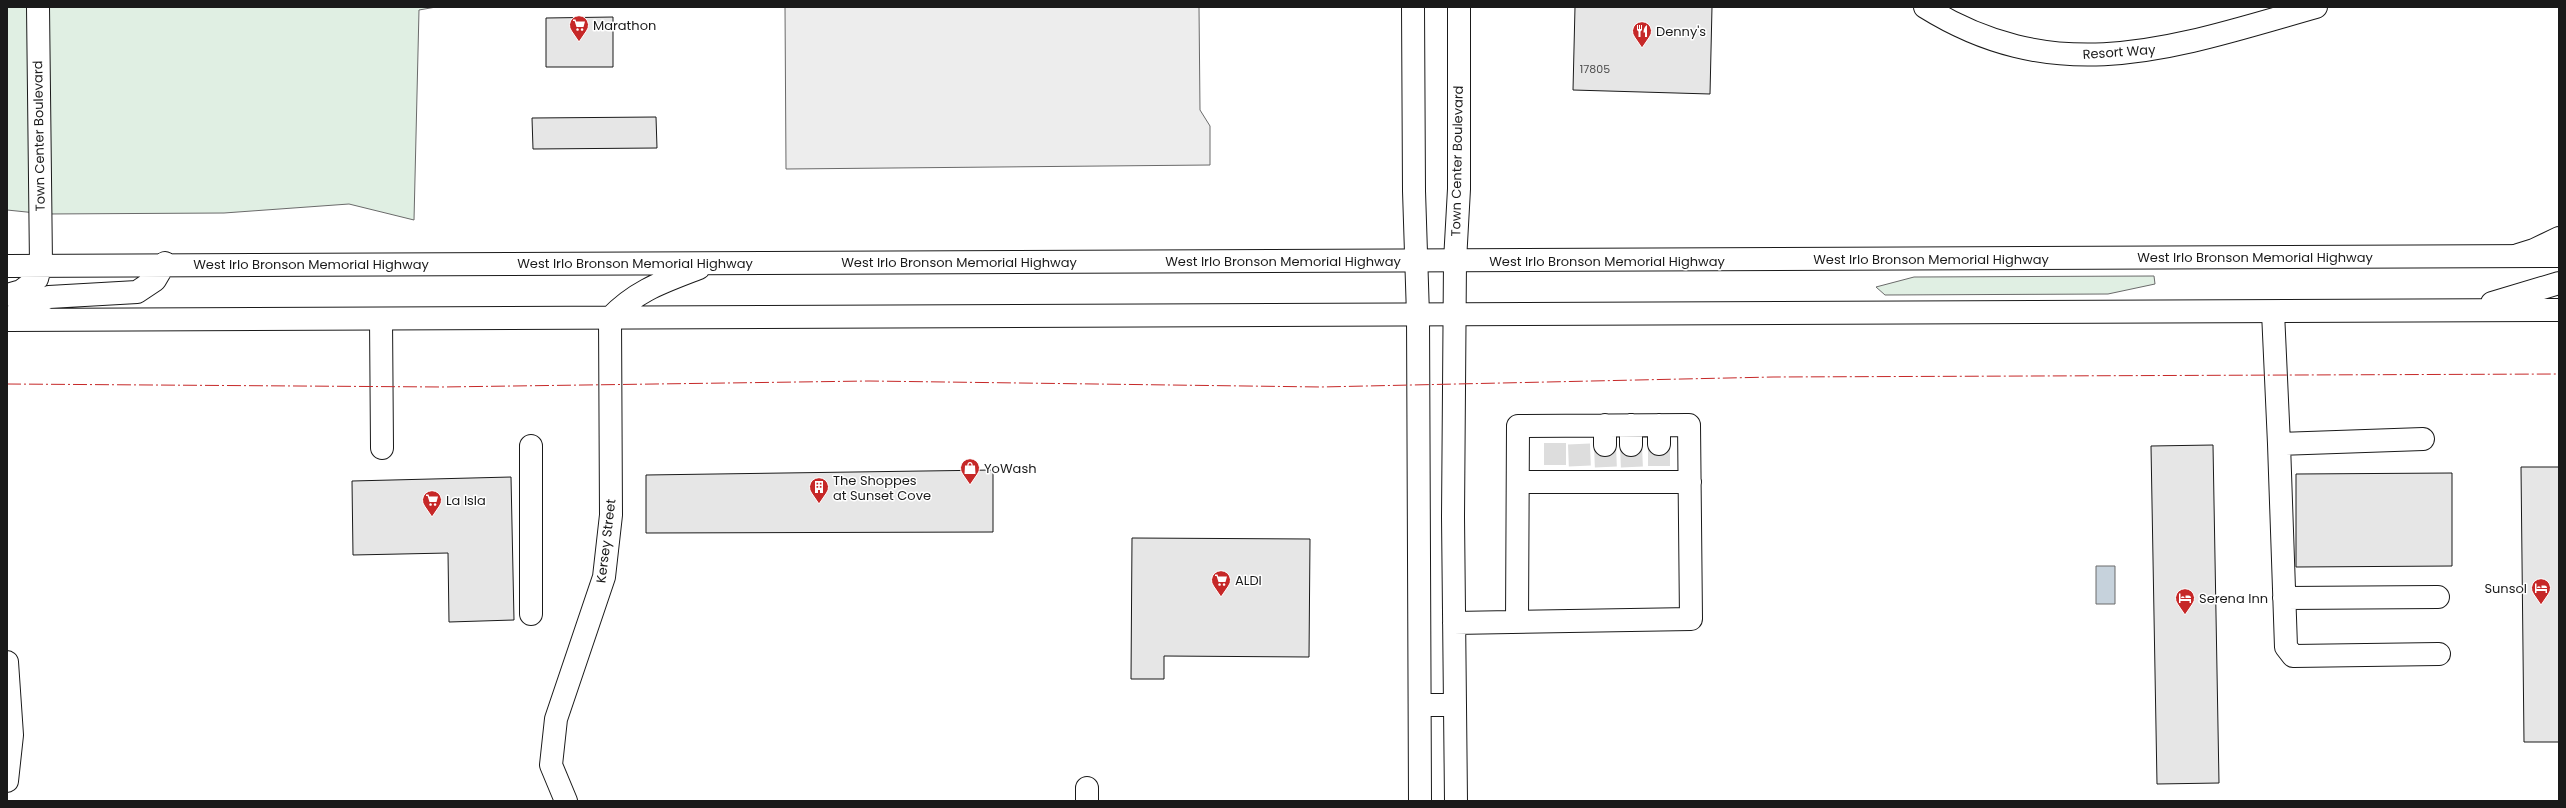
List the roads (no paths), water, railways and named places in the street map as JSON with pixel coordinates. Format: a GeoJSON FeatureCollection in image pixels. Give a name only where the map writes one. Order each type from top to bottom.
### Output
{"type":"FeatureCollection","features":[{"type":"Feature","properties":{"kind":"main road","name":"Town Center Boulevard"},"geometry":{"type":"LineString","coordinates":[[38,7],[41,264]]}},
{"type":"Feature","properties":{"kind":"main road"},"geometry":{"type":"LineString","coordinates":[[1413,7],[1414,191],[1418,261],[1420,801]]}},
{"type":"Feature","properties":{"kind":"main road","name":"Town Center Boulevard"},"geometry":{"type":"LineString","coordinates":[[1456,801],[1453,517],[1455,261],[1459,189],[1459,7]]}},
{"type":"Feature","properties":{"kind":"main road","name":"Resort Way"},"geometry":{"type":"LineString","coordinates":[[1925,7],[1977,32],[2020,46],[2051,52],[2101,56],[2147,51],[2186,44],[2316,7]]}},
{"type":"Feature","properties":{"kind":"main road"},"geometry":{"type":"LineString","coordinates":[[2512,256],[2534,250],[2559,238]]}},
{"type":"Feature","properties":{"kind":"main road","name":"West Irlo Bronson Memorial Highway"},"geometry":{"type":"LineString","coordinates":[[7,266],[41,264],[1455,261],[2559,256]]}},
{"type":"Feature","properties":{"kind":"main road"},"geometry":{"type":"LineString","coordinates":[[610,318],[627,300],[655,285],[711,263]]}},
{"type":"Feature","properties":{"kind":"main road"},"geometry":{"type":"LineString","coordinates":[[7,295],[21,291],[38,279],[41,264]]}},
{"type":"Feature","properties":{"kind":"main road"},"geometry":{"type":"LineString","coordinates":[[8,324],[26,307],[49,297],[137,292],[155,280],[165,264]]}},
{"type":"Feature","properties":{"kind":"main road"},"geometry":{"type":"LineString","coordinates":[[2468,310],[2559,283]]}},
{"type":"Feature","properties":{"kind":"main road"},"geometry":{"type":"LineString","coordinates":[[8,324],[381,319],[2559,310]]}},
{"type":"Feature","properties":{"kind":"main road"},"geometry":{"type":"LineString","coordinates":[[2273,312],[2286,647],[2293,656],[2439,654]]}},
{"type":"Feature","properties":{"kind":"main road","name":"Kersey Street"},"geometry":{"type":"LineString","coordinates":[[566,801],[551,765],[553,733],[556,719],[604,577],[611,515],[610,318]]}},
{"type":"Feature","properties":{"kind":"main road"},"geometry":{"type":"LineString","coordinates":[[381,319],[382,448]]}},
{"type":"Feature","properties":{"kind":"main road"},"geometry":{"type":"LineString","coordinates":[[1454,623],[1517,622],[1691,619],[1689,425],[1659,435],[1554,434],[1518,426],[1517,622]]}},
{"type":"Feature","properties":{"kind":"main road"},"geometry":{"type":"LineString","coordinates":[[2279,444],[2423,439]]}},
{"type":"Feature","properties":{"kind":"main road"},"geometry":{"type":"LineString","coordinates":[[532,446],[532,614]]}},
{"type":"Feature","properties":{"kind":"main road"},"geometry":{"type":"LineString","coordinates":[[1518,482],[1555,477],[1659,476],[1690,482]]}},
{"type":"Feature","properties":{"kind":"main road"},"geometry":{"type":"LineString","coordinates":[[1419,515],[1453,517]]}},
{"type":"Feature","properties":{"kind":"main road"},"geometry":{"type":"LineString","coordinates":[[2284,598],[2438,597]]}},
{"type":"Feature","properties":{"kind":"main road"},"geometry":{"type":"LineString","coordinates":[[7,662],[12,735],[7,781]]}},
{"type":"Feature","properties":{"kind":"main road"},"geometry":{"type":"LineString","coordinates":[[1420,705],[1455,705]]}},
{"type":"Feature","properties":{"kind":"tunnel"},"geometry":{"type":"LineString","coordinates":[[1555,443],[1555,472]]}},
{"type":"Feature","properties":{"kind":"tunnel"},"geometry":{"type":"LineString","coordinates":[[1579,444],[1580,471]]}},
{"type":"Feature","properties":{"kind":"tunnel"},"geometry":{"type":"LineString","coordinates":[[1659,444],[1659,469]]}},
{"type":"Feature","properties":{"kind":"tunnel"},"geometry":{"type":"LineString","coordinates":[[1605,445],[1606,471]]}},
{"type":"Feature","properties":{"kind":"tunnel"},"geometry":{"type":"LineString","coordinates":[[1631,445],[1632,470]]}},
{"type":"Feature","properties":{"kind":"place","name":"Marathon"},"geometry":{"type":"Point","coordinates":[579,42]}},
{"type":"Feature","properties":{"kind":"place","name":"Denny's"},"geometry":{"type":"Point","coordinates":[1642,48]}},
{"type":"Feature","properties":{"kind":"place","name":"YoWash"},"geometry":{"type":"Point","coordinates":[970,485]}},
{"type":"Feature","properties":{"kind":"place","name":"The Shoppes at Sunset Cove"},"geometry":{"type":"Point","coordinates":[819,504]}},
{"type":"Feature","properties":{"kind":"place","name":"La Isla"},"geometry":{"type":"Point","coordinates":[432,517]}},
{"type":"Feature","properties":{"kind":"place","name":"ALDI"},"geometry":{"type":"Point","coordinates":[1221,597]}},
{"type":"Feature","properties":{"kind":"place","name":"Sunsol"},"geometry":{"type":"Point","coordinates":[2541,605]}},
{"type":"Feature","properties":{"kind":"place","name":"Serena Inn"},"geometry":{"type":"Point","coordinates":[2185,615]}}]}
